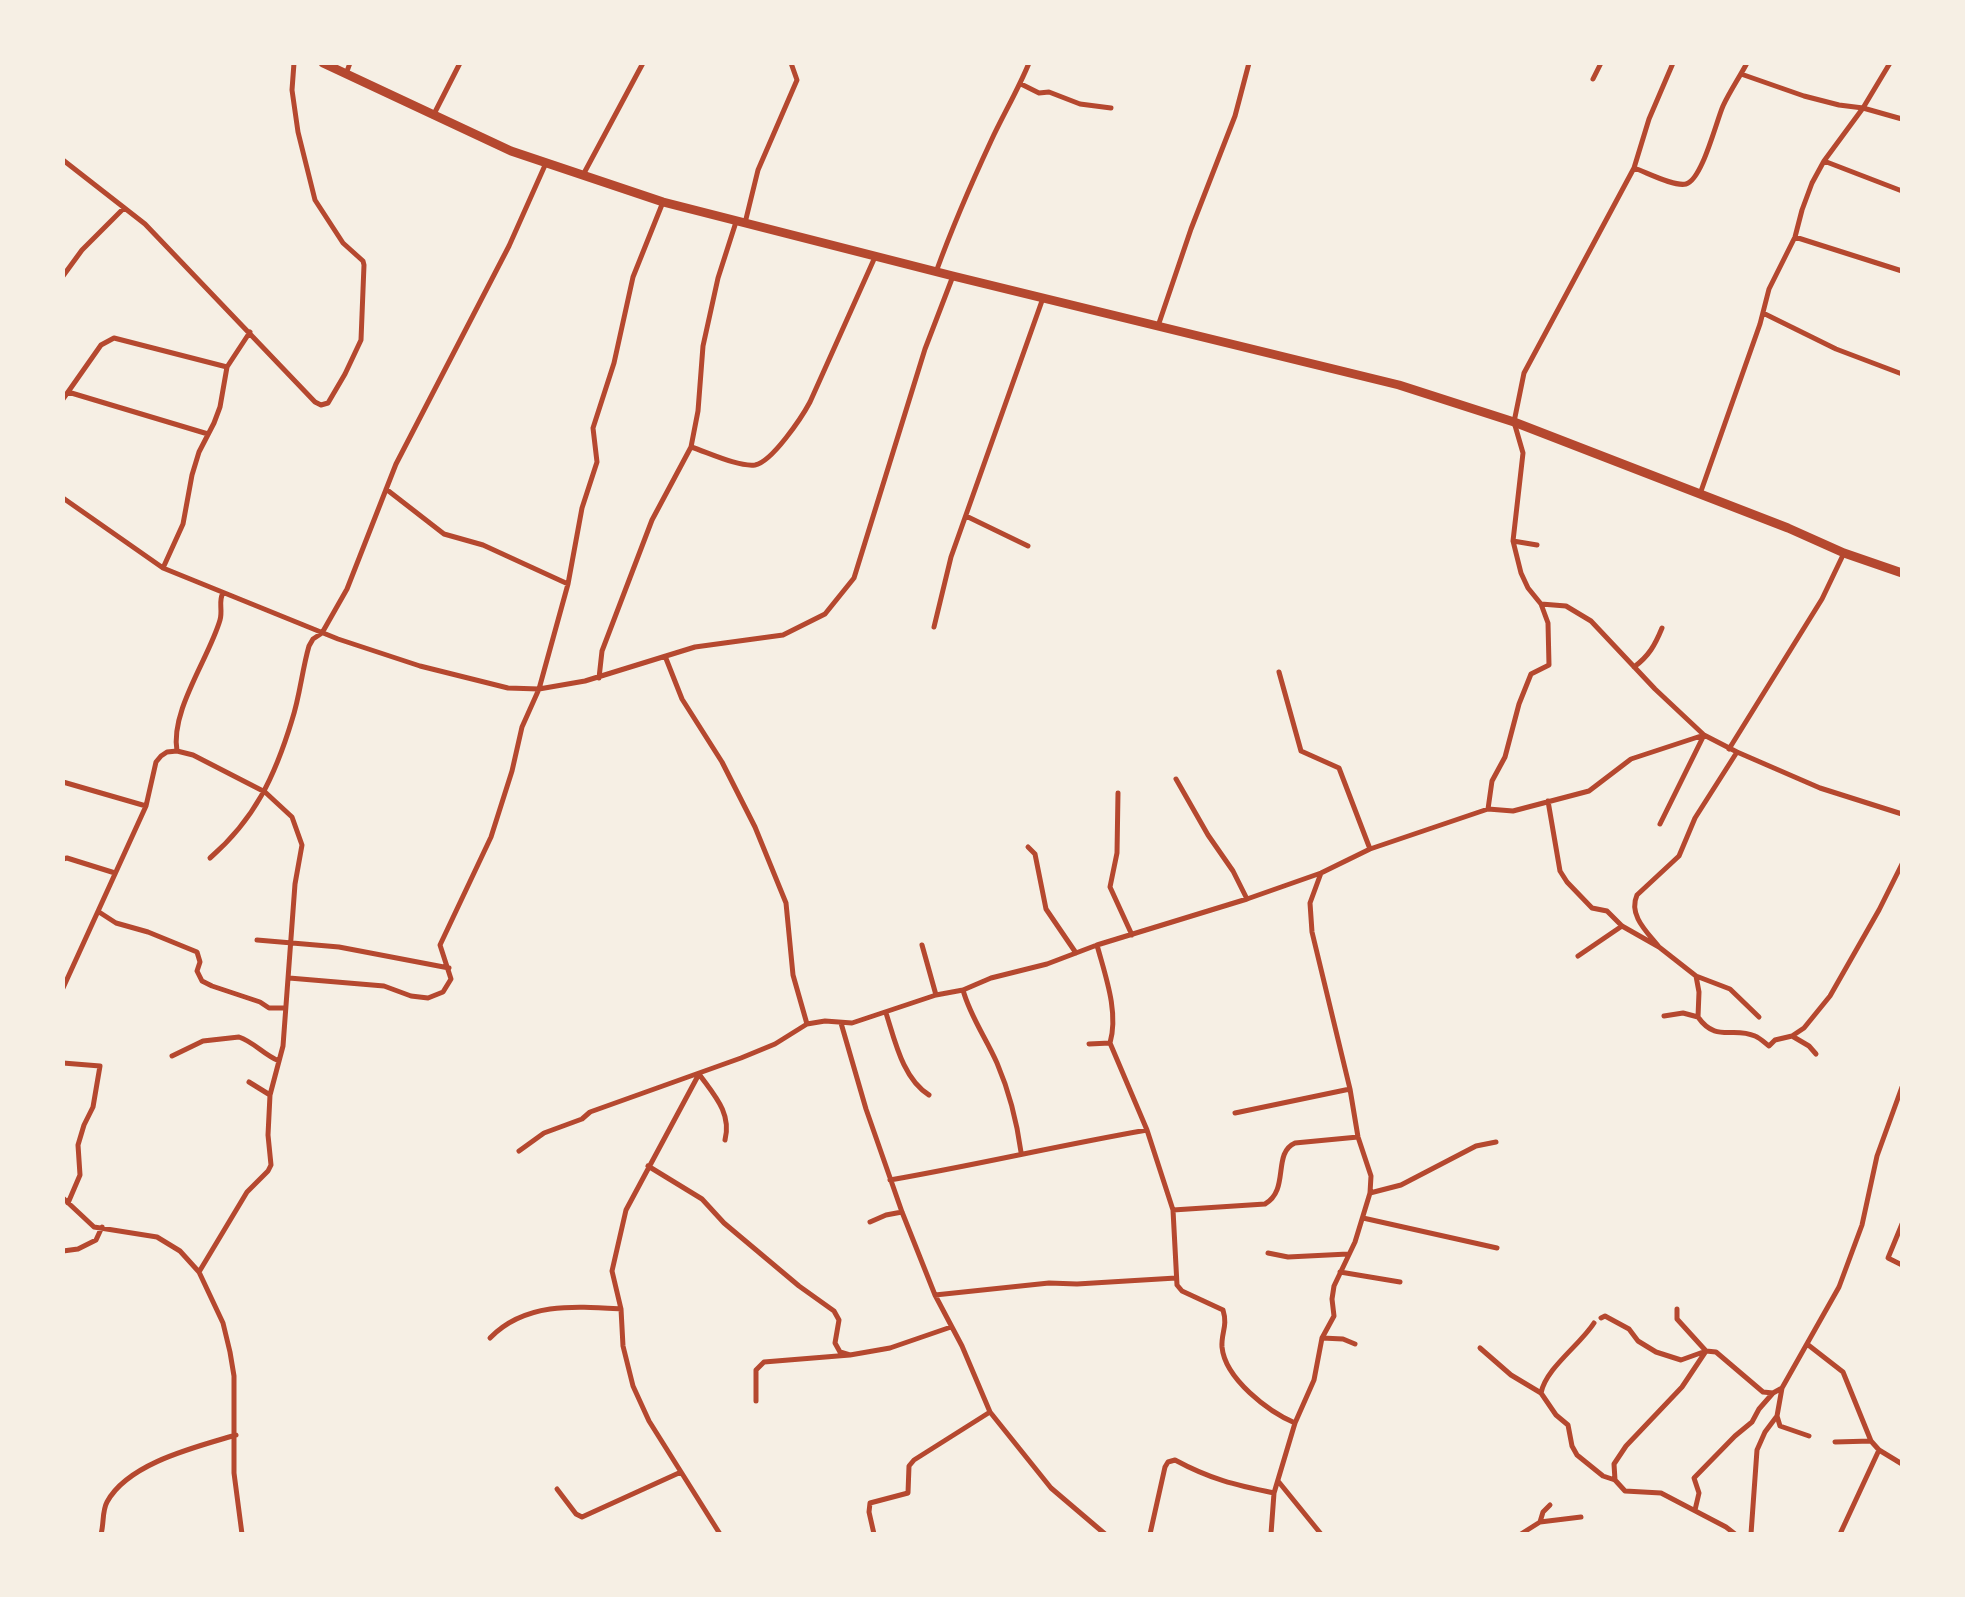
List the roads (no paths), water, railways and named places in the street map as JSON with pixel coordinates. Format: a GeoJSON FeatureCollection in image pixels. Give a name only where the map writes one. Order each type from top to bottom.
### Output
{"type":"FeatureCollection","features":[{"type":"Feature","properties":{"kind":"highway"},"geometry":{"type":"LineString","coordinates":[[323,63],[511,151],[663,202],[875,257],[1399,385],[1514,422],[1844,552],[1902,571]]}},
{"type":"Feature","properties":{"kind":"street"},"geometry":{"type":"LineString","coordinates":[[63,160],[145,224],[316,401],[321,405],[328,403],[361,340],[364,265],[343,243],[315,200],[298,132],[292,90],[294,63]]}},
{"type":"Feature","properties":{"kind":"street"},"geometry":{"type":"LineString","coordinates":[[345,74],[350,63]]}},
{"type":"Feature","properties":{"kind":"street"},"geometry":{"type":"LineString","coordinates":[[433,116],[460,63]]}},
{"type":"Feature","properties":{"kind":"street"},"geometry":{"type":"LineString","coordinates":[[583,175],[642,63]]}},
{"type":"Feature","properties":{"kind":"street"},"geometry":{"type":"LineString","coordinates":[[599,678],[601,650],[652,520],[691,447],[698,411],[702,346],[718,278],[758,170],[797,80],[791,63]]}},
{"type":"Feature","properties":{"kind":"street"},"geometry":{"type":"LineString","coordinates":[[936,272],[991,140],[1021,84],[1029,63]]}},
{"type":"Feature","properties":{"kind":"street"},"geometry":{"type":"LineString","coordinates":[[1158,326],[1191,229],[1236,116],[1249,63]]}},
{"type":"Feature","properties":{"kind":"street"},"geometry":{"type":"LineString","coordinates":[[1594,79],[1601,63]]}},
{"type":"Feature","properties":{"kind":"street"},"geometry":{"type":"LineString","coordinates":[[1488,809],[1492,781],[1505,757],[1519,704],[1531,674],[1549,665],[1548,623],[1541,604],[1528,588],[1521,573],[1513,541],[1523,453],[1514,422],[1524,373],[1634,168],[1649,119],[1673,63]]}},
{"type":"Feature","properties":{"kind":"street"},"geometry":{"type":"LineString","coordinates":[[1634,168],[1676,184],[1693,181],[1723,106],[1746,63]]}},
{"type":"Feature","properties":{"kind":"street"},"geometry":{"type":"LineString","coordinates":[[1700,494],[1769,289],[1796,237],[1802,210],[1824,161],[1863,108],[1890,63]]}},
{"type":"Feature","properties":{"kind":"street"},"geometry":{"type":"LineString","coordinates":[[1741,74],[1804,96],[1902,119]]}},
{"type":"Feature","properties":{"kind":"street"},"geometry":{"type":"LineString","coordinates":[[1021,84],[1039,93],[1049,92],[1080,104],[1111,108]]}},
{"type":"Feature","properties":{"kind":"street"},"geometry":{"type":"LineString","coordinates":[[1824,161],[1902,191]]}},
{"type":"Feature","properties":{"kind":"street"},"geometry":{"type":"LineString","coordinates":[[210,858],[234,838],[265,792],[293,719],[309,646],[313,639],[323,633],[346,589],[396,464],[509,246],[546,163]]}},
{"type":"Feature","properties":{"kind":"street"},"geometry":{"type":"LineString","coordinates":[[289,978],[384,986],[411,996],[428,998],[443,992],[451,979],[440,945],[491,836],[512,771],[522,727],[539,689],[568,584],[582,508],[597,462],[593,428],[614,363],[633,277],[663,202]]}},
{"type":"Feature","properties":{"kind":"street"},"geometry":{"type":"LineString","coordinates":[[63,276],[82,250],[124,208]]}},
{"type":"Feature","properties":{"kind":"street"},"geometry":{"type":"LineString","coordinates":[[1796,237],[1902,271]]}},
{"type":"Feature","properties":{"kind":"street"},"geometry":{"type":"LineString","coordinates":[[691,447],[733,461],[755,465],[764,461],[802,418],[875,257]]}},
{"type":"Feature","properties":{"kind":"street"},"geometry":{"type":"LineString","coordinates":[[63,498],[163,568],[323,633],[420,666],[508,688],[539,689],[599,678],[695,647],[783,635],[825,614],[854,578],[925,349],[953,276]]}},
{"type":"Feature","properties":{"kind":"street"},"geometry":{"type":"LineString","coordinates":[[934,627],[951,558],[1042,298]]}},
{"type":"Feature","properties":{"kind":"street"},"geometry":{"type":"LineString","coordinates":[[1763,313],[1836,349],[1902,374]]}},
{"type":"Feature","properties":{"kind":"street"},"geometry":{"type":"LineString","coordinates":[[163,568],[183,524],[191,475],[220,407],[227,367],[250,332]]}},
{"type":"Feature","properties":{"kind":"street"},"geometry":{"type":"LineString","coordinates":[[63,399],[101,345],[114,338],[227,367]]}},
{"type":"Feature","properties":{"kind":"street"},"geometry":{"type":"LineString","coordinates":[[68,392],[208,434]]}},
{"type":"Feature","properties":{"kind":"street"},"geometry":{"type":"LineString","coordinates":[[386,489],[444,534],[483,545],[568,584]]}},
{"type":"Feature","properties":{"kind":"street"},"geometry":{"type":"LineString","coordinates":[[966,516],[1028,546]]}},
{"type":"Feature","properties":{"kind":"street"},"geometry":{"type":"LineString","coordinates":[[1513,541],[1537,545]]}},
{"type":"Feature","properties":{"kind":"street"},"geometry":{"type":"LineString","coordinates":[[1729,748],[1822,598],[1844,552]]}},
{"type":"Feature","properties":{"kind":"street"},"geometry":{"type":"LineString","coordinates":[[177,751],[175,740],[186,700],[221,617],[220,597],[223,593]]}},
{"type":"Feature","properties":{"kind":"street"},"geometry":{"type":"LineString","coordinates":[[1541,604],[1566,606],[1591,621],[1704,735],[1819,788],[1902,814]]}},
{"type":"Feature","properties":{"kind":"street"},"geometry":{"type":"LineString","coordinates":[[1634,667],[1654,648],[1662,628]]}},
{"type":"Feature","properties":{"kind":"street"},"geometry":{"type":"LineString","coordinates":[[665,656],[682,699],[722,762],[755,827],[786,903],[793,975],[807,1024]]}},
{"type":"Feature","properties":{"kind":"street"},"geometry":{"type":"LineString","coordinates":[[1279,672],[1301,751],[1339,768],[1370,849]]}},
{"type":"Feature","properties":{"kind":"street"},"geometry":{"type":"LineString","coordinates":[[519,1151],[544,1133],[582,1119],[590,1112],[775,1044],[807,1024],[825,1021],[852,1023],[886,1013],[936,995],[1047,964],[1097,945],[1247,899],[1321,873],[1370,849],[1488,809],[1513,811],[1589,791],[1631,760],[1704,735]]}},
{"type":"Feature","properties":{"kind":"street"},"geometry":{"type":"LineString","coordinates":[[1660,824],[1704,735]]}},
{"type":"Feature","properties":{"kind":"street"},"geometry":{"type":"LineString","coordinates":[[63,988],[146,806],[156,762],[166,752],[177,751],[193,755],[265,792],[292,817],[302,845],[295,884],[283,1046],[270,1095],[268,1135],[271,1165],[247,1192],[199,1272]]}},
{"type":"Feature","properties":{"kind":"street"},"geometry":{"type":"LineString","coordinates":[[1659,947],[1635,912],[1634,901],[1646,886],[1679,856],[1695,818],[1737,752]]}},
{"type":"Feature","properties":{"kind":"street"},"geometry":{"type":"LineString","coordinates":[[1176,779],[1208,835],[1233,871],[1247,899]]}},
{"type":"Feature","properties":{"kind":"street"},"geometry":{"type":"LineString","coordinates":[[63,782],[146,806]]}},
{"type":"Feature","properties":{"kind":"street"},"geometry":{"type":"LineString","coordinates":[[1118,793],[1117,853],[1110,887],[1132,935]]}},
{"type":"Feature","properties":{"kind":"street"},"geometry":{"type":"LineString","coordinates":[[1548,801],[1560,871],[1592,908],[1607,911],[1622,926],[1659,947],[1696,976],[1730,989],[1759,1017]]}},
{"type":"Feature","properties":{"kind":"street"},"geometry":{"type":"LineString","coordinates":[[1028,846],[1035,854],[1046,909],[1076,953]]}},
{"type":"Feature","properties":{"kind":"street"},"geometry":{"type":"LineString","coordinates":[[63,859],[116,873]]}},
{"type":"Feature","properties":{"kind":"street"},"geometry":{"type":"LineString","coordinates":[[1696,976],[1699,992],[1698,1017],[1703,1025],[1714,1032],[1754,1035],[1769,1046],[1775,1040],[1792,1036],[1804,1028],[1830,996],[1902,864]]}},
{"type":"Feature","properties":{"kind":"street"},"geometry":{"type":"LineString","coordinates":[[1271,1534],[1274,1493],[1295,1423],[1314,1380],[1322,1338],[1334,1316],[1332,1299],[1340,1272],[1363,1218],[1370,1193],[1371,1176],[1358,1137],[1350,1089],[1311,932],[1310,903],[1321,873]]}},
{"type":"Feature","properties":{"kind":"street"},"geometry":{"type":"LineString","coordinates":[[99,912],[117,923],[148,932],[197,953],[200,962],[197,971],[202,981],[260,1002],[269,1008],[284,1008]]}},
{"type":"Feature","properties":{"kind":"street"},"geometry":{"type":"LineString","coordinates":[[1578,956],[1622,926]]}},
{"type":"Feature","properties":{"kind":"street"},"geometry":{"type":"LineString","coordinates":[[257,940],[350,948],[449,968]]}},
{"type":"Feature","properties":{"kind":"street"},"geometry":{"type":"LineString","coordinates":[[922,945],[936,995]]}},
{"type":"Feature","properties":{"kind":"street"},"geometry":{"type":"LineString","coordinates":[[1097,945],[1109,992],[1114,1031],[1110,1043],[1147,1130],[1173,1210],[1176,1278],[1182,1291],[1223,1310],[1227,1321],[1222,1346],[1236,1376],[1266,1408],[1295,1423]]}},
{"type":"Feature","properties":{"kind":"street"},"geometry":{"type":"LineString","coordinates":[[963,989],[968,1010],[980,1028],[998,1067],[1017,1127],[1021,1153]]}},
{"type":"Feature","properties":{"kind":"street"},"geometry":{"type":"LineString","coordinates":[[886,1013],[903,1063],[920,1090],[929,1096]]}},
{"type":"Feature","properties":{"kind":"street"},"geometry":{"type":"LineString","coordinates":[[1664,1016],[1683,1013],[1698,1017]]}},
{"type":"Feature","properties":{"kind":"street"},"geometry":{"type":"LineString","coordinates":[[841,1023],[902,1212],[935,1296],[990,1412],[1051,1488],[1105,1534]]}},
{"type":"Feature","properties":{"kind":"street"},"geometry":{"type":"LineString","coordinates":[[1792,1036],[1809,1046],[1816,1054]]}},
{"type":"Feature","properties":{"kind":"street"},"geometry":{"type":"LineString","coordinates":[[172,1056],[203,1041],[239,1037],[279,1061]]}},
{"type":"Feature","properties":{"kind":"street"},"geometry":{"type":"LineString","coordinates":[[1089,1045],[1110,1043]]}},
{"type":"Feature","properties":{"kind":"street"},"geometry":{"type":"LineString","coordinates":[[63,1063],[100,1066],[93,1107],[78,1146],[80,1175],[68,1203]]}},
{"type":"Feature","properties":{"kind":"street"},"geometry":{"type":"LineString","coordinates":[[699,1074],[724,1109],[728,1130],[725,1140]]}},
{"type":"Feature","properties":{"kind":"street"},"geometry":{"type":"LineString","coordinates":[[699,1074],[626,1210],[611,1271],[621,1309],[623,1346],[633,1386],[649,1421],[720,1534]]}},
{"type":"Feature","properties":{"kind":"street"},"geometry":{"type":"LineString","coordinates":[[249,1082],[270,1095]]}},
{"type":"Feature","properties":{"kind":"street"},"geometry":{"type":"LineString","coordinates":[[1751,1534],[1757,1450],[1765,1432],[1777,1416],[1782,1388],[1839,1287],[1862,1225],[1877,1156],[1902,1087]]}},
{"type":"Feature","properties":{"kind":"street"},"geometry":{"type":"LineString","coordinates":[[1235,1114],[1350,1089]]}},
{"type":"Feature","properties":{"kind":"street"},"geometry":{"type":"LineString","coordinates":[[890,1180],[1147,1130]]}},
{"type":"Feature","properties":{"kind":"street"},"geometry":{"type":"LineString","coordinates":[[1173,1210],[1265,1205],[1274,1199],[1278,1191],[1284,1152],[1288,1146],[1358,1137]]}},
{"type":"Feature","properties":{"kind":"street"},"geometry":{"type":"LineString","coordinates":[[1370,1193],[1401,1185],[1476,1146],[1496,1142]]}},
{"type":"Feature","properties":{"kind":"street"},"geometry":{"type":"LineString","coordinates":[[648,1166],[702,1199],[724,1223],[834,1311],[839,1320],[835,1343],[840,1352],[850,1355]]}},
{"type":"Feature","properties":{"kind":"street"},"geometry":{"type":"LineString","coordinates":[[63,1198],[94,1227],[157,1237],[180,1251],[199,1272],[223,1323],[234,1376],[234,1473],[242,1534]]}},
{"type":"Feature","properties":{"kind":"street"},"geometry":{"type":"LineString","coordinates":[[870,1222],[902,1212]]}},
{"type":"Feature","properties":{"kind":"street"},"geometry":{"type":"LineString","coordinates":[[1363,1218],[1497,1248]]}},
{"type":"Feature","properties":{"kind":"street"},"geometry":{"type":"LineString","coordinates":[[1902,1224],[1888,1258],[1902,1265]]}},
{"type":"Feature","properties":{"kind":"street"},"geometry":{"type":"LineString","coordinates":[[63,1251],[96,1240],[102,1227]]}},
{"type":"Feature","properties":{"kind":"street"},"geometry":{"type":"LineString","coordinates":[[1268,1253],[1288,1257],[1348,1254]]}},
{"type":"Feature","properties":{"kind":"street"},"geometry":{"type":"LineString","coordinates":[[1340,1272],[1400,1282]]}},
{"type":"Feature","properties":{"kind":"street"},"geometry":{"type":"LineString","coordinates":[[935,1296],[1049,1283],[1077,1284],[1176,1278]]}},
{"type":"Feature","properties":{"kind":"street"},"geometry":{"type":"LineString","coordinates":[[490,1338],[515,1320],[545,1309],[566,1306],[621,1309]]}},
{"type":"Feature","properties":{"kind":"street"},"geometry":{"type":"LineString","coordinates":[[1676,1309],[1677,1319],[1706,1351]]}},
{"type":"Feature","properties":{"kind":"street"},"geometry":{"type":"LineString","coordinates":[[1601,1318],[1605,1317],[1624,1326],[1638,1341],[1656,1352],[1681,1360],[1706,1351],[1716,1352],[1763,1392],[1773,1393]]}},
{"type":"Feature","properties":{"kind":"street"},"geometry":{"type":"LineString","coordinates":[[1541,1393],[1547,1379],[1585,1337],[1594,1323]]}},
{"type":"Feature","properties":{"kind":"street"},"geometry":{"type":"LineString","coordinates":[[756,1401],[756,1370],[764,1362],[850,1355],[890,1348],[951,1328]]}},
{"type":"Feature","properties":{"kind":"street"},"geometry":{"type":"LineString","coordinates":[[1322,1338],[1343,1339],[1355,1344]]}},
{"type":"Feature","properties":{"kind":"street"},"geometry":{"type":"LineString","coordinates":[[1807,1344],[1843,1372],[1871,1441],[1879,1450],[1902,1464]]}},
{"type":"Feature","properties":{"kind":"street"},"geometry":{"type":"LineString","coordinates":[[1480,1348],[1511,1375],[1541,1393],[1556,1415],[1568,1425],[1572,1446],[1577,1455],[1603,1476],[1615,1480],[1625,1491],[1661,1493],[1735,1534]]}},
{"type":"Feature","properties":{"kind":"street"},"geometry":{"type":"LineString","coordinates":[[1615,1480],[1614,1464],[1626,1446],[1682,1387],[1706,1351]]}},
{"type":"Feature","properties":{"kind":"street"},"geometry":{"type":"LineString","coordinates":[[1695,1510],[1699,1493],[1695,1478],[1735,1436],[1752,1423],[1759,1409],[1773,1393],[1782,1388]]}},
{"type":"Feature","properties":{"kind":"street"},"geometry":{"type":"LineString","coordinates":[[874,1534],[869,1512],[870,1503],[908,1493],[909,1466],[914,1460],[990,1412]]}},
{"type":"Feature","properties":{"kind":"street"},"geometry":{"type":"LineString","coordinates":[[1777,1416],[1780,1426],[1809,1436]]}},
{"type":"Feature","properties":{"kind":"street"},"geometry":{"type":"LineString","coordinates":[[101,1534],[105,1505],[115,1490],[136,1474],[167,1457],[236,1435]]}},
{"type":"Feature","properties":{"kind":"street"},"geometry":{"type":"LineString","coordinates":[[1835,1441],[1871,1441]]}},
{"type":"Feature","properties":{"kind":"street"},"geometry":{"type":"LineString","coordinates":[[1840,1534],[1879,1450]]}},
{"type":"Feature","properties":{"kind":"street"},"geometry":{"type":"LineString","coordinates":[[1150,1534],[1168,1462],[1175,1460],[1222,1482],[1274,1493]]}},
{"type":"Feature","properties":{"kind":"street"},"geometry":{"type":"LineString","coordinates":[[557,1489],[576,1514],[582,1517],[681,1472]]}},
{"type":"Feature","properties":{"kind":"street"},"geometry":{"type":"LineString","coordinates":[[1278,1481],[1321,1534]]}},
{"type":"Feature","properties":{"kind":"street"},"geometry":{"type":"LineString","coordinates":[[1540,1522],[1542,1512],[1550,1504]]}},
{"type":"Feature","properties":{"kind":"street"},"geometry":{"type":"LineString","coordinates":[[1521,1534],[1540,1522],[1581,1517]]}}]}
